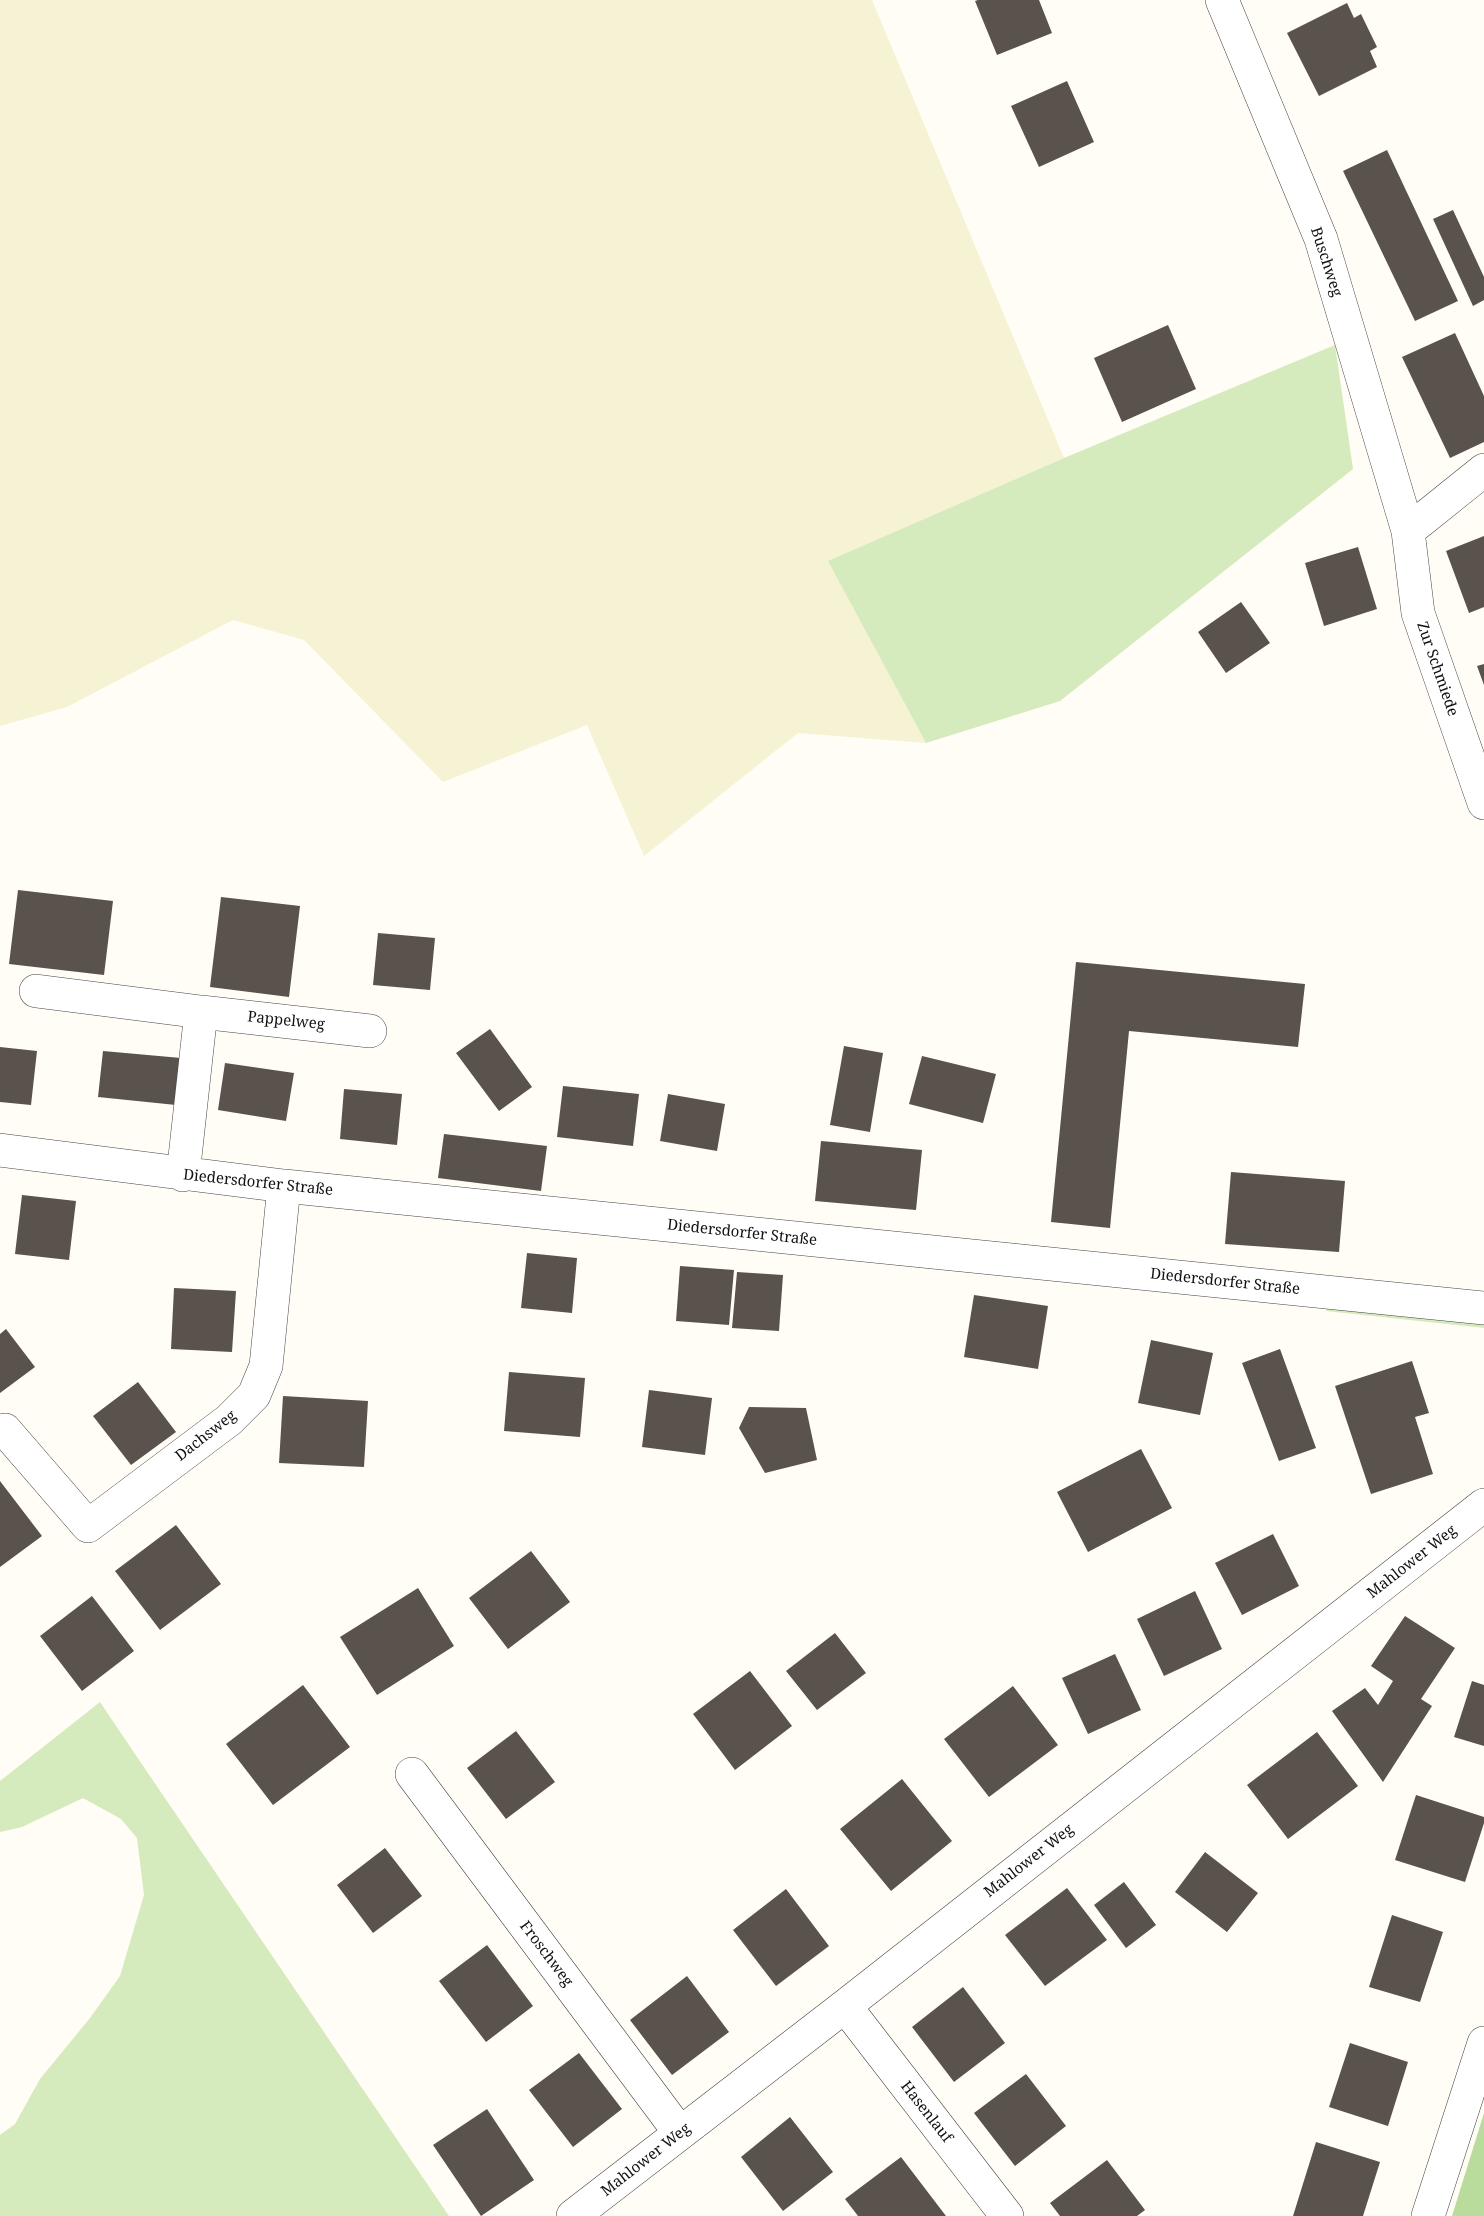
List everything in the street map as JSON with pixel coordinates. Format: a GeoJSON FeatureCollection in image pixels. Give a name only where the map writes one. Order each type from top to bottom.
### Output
{"type":"FeatureCollection","features":[{"type":"Feature","properties":{"kind":"street","name":"Buschweg"},"geometry":{"type":"LineString","coordinates":[[1222,0],[1321,239],[1408,531]]}},
{"type":"Feature","properties":{"kind":"street"},"geometry":{"type":"LineString","coordinates":[[1408,531],[1484,470]]}},
{"type":"Feature","properties":{"kind":"street","name":"Zur Schmiede"},"geometry":{"type":"LineString","coordinates":[[1408,531],[1418,613],[1484,803]]}},
{"type":"Feature","properties":{"kind":"street","name":"Pappelweg"},"geometry":{"type":"LineString","coordinates":[[36,991],[370,1031]]}},
{"type":"Feature","properties":{"kind":"street"},"geometry":{"type":"LineString","coordinates":[[183,1175],[201,1012]]}},
{"type":"Feature","properties":{"kind":"street","name":"Diedersdorfer Straße"},"geometry":{"type":"LineString","coordinates":[[0,1150],[284,1186],[1484,1308]]}},
{"type":"Feature","properties":{"kind":"street","name":"Dachsweg"},"geometry":{"type":"LineString","coordinates":[[5,1430],[88,1526],[229,1420],[254,1395],[266,1366],[284,1186]]}},
{"type":"Feature","properties":{"kind":"street","name":"Mahlower Weg"},"geometry":{"type":"LineString","coordinates":[[581,2213],[680,2133],[1484,1505]]}},
{"type":"Feature","properties":{"kind":"street","name":"Froschweg"},"geometry":{"type":"LineString","coordinates":[[412,1774],[680,2133]]}},
{"type":"Feature","properties":{"kind":"street","name":"Hasenlauf"},"geometry":{"type":"LineString","coordinates":[[845,2006],[1007,2216]]}},
{"type":"Feature","properties":{"kind":"street"},"geometry":{"type":"LineString","coordinates":[[1428,2216],[1484,2043]]}},
{"type":"Feature","properties":{"kind":"shaded area"},"geometry":{"type":"Polygon","coordinates":[[[0,0],[872,0],[1064,458],[829,561],[926,743],[798,733],[644,856],[587,725],[443,782],[304,640],[233,620],[67,707],[0,726],[0,0]]]}},
{"type":"Feature","properties":{"kind":"green space"},"geometry":{"type":"Polygon","coordinates":[[[1335,345],[1353,469],[1060,701],[926,743],[828,561],[1064,458],[1335,345]]]}},
{"type":"Feature","properties":{"kind":"green space"},"geometry":{"type":"Polygon","coordinates":[[[1327,1308],[1484,1323],[1484,1328],[1326,1311],[1327,1308]]]}},
{"type":"Feature","properties":{"kind":"green space"},"geometry":{"type":"Polygon","coordinates":[[[100,1702],[449,2216],[0,2216],[0,2135],[15,2124],[40,2079],[90,2018],[120,1976],[144,1895],[137,1838],[121,1819],[83,1798],[22,1827],[0,1832],[0,1781],[100,1702]]]}},
{"type":"Feature","properties":{"kind":"green space"},"geometry":{"type":"Polygon","coordinates":[[[1484,2113],[1484,2216],[1452,2216],[1484,2113]]]}},
{"type":"Feature","properties":{"kind":"building"},"geometry":{"type":"Polygon","coordinates":[[[1039,0],[1052,33],[997,55],[975,1],[1039,0]]]}},
{"type":"Feature","properties":{"kind":"building"},"geometry":{"type":"Polygon","coordinates":[[[1347,3],[1354,18],[1361,14],[1377,47],[1370,51],[1377,67],[1319,96],[1287,33],[1347,3]]]}},
{"type":"Feature","properties":{"kind":"building"},"geometry":{"type":"Polygon","coordinates":[[[1067,81],[1094,142],[1039,167],[1011,106],[1067,81]]]}},
{"type":"Feature","properties":{"kind":"building"},"geometry":{"type":"Polygon","coordinates":[[[1387,150],[1458,301],[1415,321],[1343,171],[1387,150]]]}},
{"type":"Feature","properties":{"kind":"building"},"geometry":{"type":"Polygon","coordinates":[[[1453,210],[1484,277],[1484,300],[1473,306],[1433,219],[1453,210]]]}},
{"type":"Feature","properties":{"kind":"building"},"geometry":{"type":"Polygon","coordinates":[[[1168,325],[1196,389],[1122,422],[1094,358],[1168,325]]]}},
{"type":"Feature","properties":{"kind":"building"},"geometry":{"type":"Polygon","coordinates":[[[1455,333],[1484,396],[1484,442],[1450,458],[1402,357],[1455,333]]]}},
{"type":"Feature","properties":{"kind":"building"},"geometry":{"type":"Polygon","coordinates":[[[1484,536],[1484,607],[1469,613],[1446,551],[1484,536]]]}},
{"type":"Feature","properties":{"kind":"building"},"geometry":{"type":"Polygon","coordinates":[[[1358,547],[1377,609],[1324,626],[1305,563],[1358,547]]]}},
{"type":"Feature","properties":{"kind":"building"},"geometry":{"type":"Polygon","coordinates":[[[1241,602],[1270,643],[1226,673],[1198,632],[1241,602]]]}},
{"type":"Feature","properties":{"kind":"building"},"geometry":{"type":"Polygon","coordinates":[[[1484,664],[1484,685],[1477,666],[1484,664]]]}},
{"type":"Feature","properties":{"kind":"building"},"geometry":{"type":"Polygon","coordinates":[[[18,890],[113,901],[104,975],[9,964],[18,890]]]}},
{"type":"Feature","properties":{"kind":"building"},"geometry":{"type":"Polygon","coordinates":[[[221,897],[300,906],[289,997],[210,987],[221,897]]]}},
{"type":"Feature","properties":{"kind":"building"},"geometry":{"type":"Polygon","coordinates":[[[378,933],[435,938],[430,990],[373,985],[378,933]]]}},
{"type":"Feature","properties":{"kind":"building"},"geometry":{"type":"Polygon","coordinates":[[[1076,962],[1305,984],[1298,1047],[1129,1031],[1110,1228],[1051,1222],[1076,962]]]}},
{"type":"Feature","properties":{"kind":"building"},"geometry":{"type":"Polygon","coordinates":[[[490,1029],[532,1087],[499,1111],[456,1053],[490,1029]]]}},
{"type":"Feature","properties":{"kind":"building"},"geometry":{"type":"Polygon","coordinates":[[[844,1046],[883,1053],[870,1132],[830,1125],[844,1046]]]}},
{"type":"Feature","properties":{"kind":"building"},"geometry":{"type":"Polygon","coordinates":[[[0,1047],[37,1051],[31,1105],[0,1102],[0,1047]]]}},
{"type":"Feature","properties":{"kind":"building"},"geometry":{"type":"Polygon","coordinates":[[[103,1051],[181,1058],[176,1105],[98,1097],[103,1051]]]}},
{"type":"Feature","properties":{"kind":"building"},"geometry":{"type":"Polygon","coordinates":[[[922,1056],[996,1074],[983,1123],[909,1104],[922,1056]]]}},
{"type":"Feature","properties":{"kind":"building"},"geometry":{"type":"Polygon","coordinates":[[[225,1063],[294,1073],[286,1121],[218,1110],[225,1063]]]}},
{"type":"Feature","properties":{"kind":"building"},"geometry":{"type":"Polygon","coordinates":[[[563,1086],[639,1094],[633,1146],[557,1137],[563,1086]]]}},
{"type":"Feature","properties":{"kind":"building"},"geometry":{"type":"Polygon","coordinates":[[[344,1089],[402,1094],[397,1145],[340,1139],[344,1089]]]}},
{"type":"Feature","properties":{"kind":"building"},"geometry":{"type":"Polygon","coordinates":[[[668,1094],[725,1104],[717,1151],[660,1141],[668,1094]]]}},
{"type":"Feature","properties":{"kind":"building"},"geometry":{"type":"Polygon","coordinates":[[[444,1134],[547,1146],[541,1191],[438,1178],[444,1134]]]}},
{"type":"Feature","properties":{"kind":"building"},"geometry":{"type":"Polygon","coordinates":[[[821,1141],[922,1150],[916,1210],[815,1201],[821,1141]]]}},
{"type":"Feature","properties":{"kind":"building"},"geometry":{"type":"Polygon","coordinates":[[[1231,1172],[1345,1181],[1339,1252],[1225,1244],[1231,1172]]]}},
{"type":"Feature","properties":{"kind":"building"},"geometry":{"type":"Polygon","coordinates":[[[22,1195],[76,1201],[69,1260],[15,1254],[22,1195]]]}},
{"type":"Feature","properties":{"kind":"building"},"geometry":{"type":"Polygon","coordinates":[[[527,1253],[577,1258],[572,1313],[521,1308],[527,1253]]]}},
{"type":"Feature","properties":{"kind":"building"},"geometry":{"type":"Polygon","coordinates":[[[680,1266],[734,1270],[729,1325],[676,1321],[680,1266]]]}},
{"type":"Feature","properties":{"kind":"building"},"geometry":{"type":"Polygon","coordinates":[[[737,1272],[783,1275],[779,1331],[732,1328],[737,1272]]]}},
{"type":"Feature","properties":{"kind":"building"},"geometry":{"type":"Polygon","coordinates":[[[174,1288],[236,1291],[232,1352],[171,1349],[174,1288]]]}},
{"type":"Feature","properties":{"kind":"building"},"geometry":{"type":"Polygon","coordinates":[[[974,1295],[1048,1306],[1038,1369],[964,1357],[974,1295]]]}},
{"type":"Feature","properties":{"kind":"building"},"geometry":{"type":"Polygon","coordinates":[[[6,1329],[35,1367],[0,1393],[0,1334],[6,1329]]]}},
{"type":"Feature","properties":{"kind":"building"},"geometry":{"type":"Polygon","coordinates":[[[1151,1340],[1213,1353],[1200,1415],[1138,1403],[1151,1340]]]}},
{"type":"Feature","properties":{"kind":"building"},"geometry":{"type":"Polygon","coordinates":[[[1280,1349],[1316,1448],[1279,1461],[1242,1363],[1280,1349]]]}},
{"type":"Feature","properties":{"kind":"building"},"geometry":{"type":"Polygon","coordinates":[[[1412,1361],[1429,1413],[1415,1417],[1433,1474],[1371,1494],[1335,1386],[1412,1361]]]}},
{"type":"Feature","properties":{"kind":"building"},"geometry":{"type":"Polygon","coordinates":[[[509,1372],[585,1378],[580,1437],[504,1431],[509,1372]]]}},
{"type":"Feature","properties":{"kind":"building"},"geometry":{"type":"Polygon","coordinates":[[[138,1382],[176,1432],[131,1465],[93,1416],[138,1382]]]}},
{"type":"Feature","properties":{"kind":"building"},"geometry":{"type":"Polygon","coordinates":[[[649,1390],[712,1398],[705,1455],[642,1447],[649,1390]]]}},
{"type":"Feature","properties":{"kind":"building"},"geometry":{"type":"Polygon","coordinates":[[[283,1396],[368,1401],[364,1467],[279,1463],[283,1396]]]}},
{"type":"Feature","properties":{"kind":"building"},"geometry":{"type":"Polygon","coordinates":[[[749,1407],[806,1408],[817,1460],[765,1473],[739,1428],[749,1407]]]}},
{"type":"Feature","properties":{"kind":"building"},"geometry":{"type":"Polygon","coordinates":[[[1141,1449],[1172,1508],[1088,1552],[1057,1492],[1141,1449]]]}},
{"type":"Feature","properties":{"kind":"building"},"geometry":{"type":"Polygon","coordinates":[[[0,1481],[42,1536],[0,1567],[0,1481]]]}},
{"type":"Feature","properties":{"kind":"building"},"geometry":{"type":"Polygon","coordinates":[[[176,1525],[221,1584],[160,1630],[115,1571],[176,1525]]]}},
{"type":"Feature","properties":{"kind":"building"},"geometry":{"type":"Polygon","coordinates":[[[1273,1534],[1299,1586],[1242,1615],[1215,1563],[1273,1534]]]}},
{"type":"Feature","properties":{"kind":"building"},"geometry":{"type":"Polygon","coordinates":[[[531,1551],[570,1602],[508,1649],[469,1598],[531,1551]]]}},
{"type":"Feature","properties":{"kind":"building"},"geometry":{"type":"Polygon","coordinates":[[[418,1588],[454,1646],[377,1695],[340,1637],[418,1588]]]}},
{"type":"Feature","properties":{"kind":"building"},"geometry":{"type":"Polygon","coordinates":[[[1195,1591],[1222,1649],[1164,1676],[1137,1619],[1195,1591]]]}},
{"type":"Feature","properties":{"kind":"building"},"geometry":{"type":"Polygon","coordinates":[[[92,1596],[134,1651],[82,1691],[40,1636],[92,1596]]]}},
{"type":"Feature","properties":{"kind":"building"},"geometry":{"type":"Polygon","coordinates":[[[1405,1616],[1455,1648],[1421,1699],[1432,1706],[1383,1782],[1332,1711],[1365,1688],[1378,1705],[1393,1681],[1371,1666],[1405,1616]]]}},
{"type":"Feature","properties":{"kind":"building"},"geometry":{"type":"Polygon","coordinates":[[[835,1633],[866,1673],[817,1710],[786,1671],[835,1633]]]}},
{"type":"Feature","properties":{"kind":"building"},"geometry":{"type":"Polygon","coordinates":[[[1115,1654],[1141,1710],[1088,1734],[1062,1678],[1115,1654]]]}},
{"type":"Feature","properties":{"kind":"building"},"geometry":{"type":"Polygon","coordinates":[[[750,1671],[792,1726],[735,1770],[693,1714],[750,1671]]]}},
{"type":"Feature","properties":{"kind":"building"},"geometry":{"type":"Polygon","coordinates":[[[1472,1681],[1484,1685],[1484,1746],[1454,1737],[1472,1681]]]}},
{"type":"Feature","properties":{"kind":"building"},"geometry":{"type":"Polygon","coordinates":[[[303,1685],[350,1747],[273,1805],[226,1744],[303,1685]]]}},
{"type":"Feature","properties":{"kind":"building"},"geometry":{"type":"Polygon","coordinates":[[[1013,1686],[1058,1745],[989,1797],[944,1739],[1013,1686]]]}},
{"type":"Feature","properties":{"kind":"building"},"geometry":{"type":"Polygon","coordinates":[[[516,1731],[555,1782],[506,1819],[467,1768],[516,1731]]]}},
{"type":"Feature","properties":{"kind":"building"},"geometry":{"type":"Polygon","coordinates":[[[1317,1732],[1358,1786],[1288,1839],[1247,1785],[1317,1732]]]}},
{"type":"Feature","properties":{"kind":"building"},"geometry":{"type":"Polygon","coordinates":[[[902,1779],[952,1841],[891,1891],[840,1829],[902,1779]]]}},
{"type":"Feature","properties":{"kind":"building"},"geometry":{"type":"Polygon","coordinates":[[[1416,1795],[1484,1817],[1465,1882],[1395,1860],[1416,1795]]]}},
{"type":"Feature","properties":{"kind":"building"},"geometry":{"type":"Polygon","coordinates":[[[385,1848],[422,1896],[373,1933],[337,1885],[385,1848]]]}},
{"type":"Feature","properties":{"kind":"building"},"geometry":{"type":"Polygon","coordinates":[[[1205,1852],[1258,1893],[1227,1932],[1175,1892],[1205,1852]]]}},
{"type":"Feature","properties":{"kind":"building"},"geometry":{"type":"Polygon","coordinates":[[[1124,1882],[1156,1925],[1126,1948],[1094,1905],[1124,1882]]]}},
{"type":"Feature","properties":{"kind":"building"},"geometry":{"type":"Polygon","coordinates":[[[1067,1888],[1107,1940],[1045,1986],[1005,1935],[1067,1888]]]}},
{"type":"Feature","properties":{"kind":"building"},"geometry":{"type":"Polygon","coordinates":[[[786,1889],[829,1946],[776,1986],[733,1930],[786,1889]]]}},
{"type":"Feature","properties":{"kind":"building"},"geometry":{"type":"Polygon","coordinates":[[[1392,1915],[1443,1932],[1420,2002],[1369,1987],[1392,1915]]]}},
{"type":"Feature","properties":{"kind":"building"},"geometry":{"type":"Polygon","coordinates":[[[487,1945],[533,2006],[486,2042],[439,1981],[487,1945]]]}},
{"type":"Feature","properties":{"kind":"building"},"geometry":{"type":"Polygon","coordinates":[[[687,1976],[729,2032],[672,2075],[630,2020],[687,1976]]]}},
{"type":"Feature","properties":{"kind":"building"},"geometry":{"type":"Polygon","coordinates":[[[963,1987],[1005,2043],[954,2082],[912,2027],[963,1987]]]}},
{"type":"Feature","properties":{"kind":"building"},"geometry":{"type":"Polygon","coordinates":[[[1350,2043],[1408,2062],[1388,2126],[1329,2107],[1350,2043]]]}},
{"type":"Feature","properties":{"kind":"building"},"geometry":{"type":"Polygon","coordinates":[[[579,2053],[622,2109],[573,2147],[529,2090],[579,2053]]]}},
{"type":"Feature","properties":{"kind":"building"},"geometry":{"type":"Polygon","coordinates":[[[1026,2074],[1066,2126],[1015,2166],[974,2113],[1026,2074]]]}},
{"type":"Feature","properties":{"kind":"building"},"geometry":{"type":"Polygon","coordinates":[[[487,2109],[534,2180],[481,2216],[433,2145],[487,2109]]]}},
{"type":"Feature","properties":{"kind":"building"},"geometry":{"type":"Polygon","coordinates":[[[790,2117],[833,2172],[783,2211],[741,2157],[790,2117]]]}},
{"type":"Feature","properties":{"kind":"building"},"geometry":{"type":"Polygon","coordinates":[[[1316,2142],[1380,2162],[1363,2216],[1293,2216],[1316,2142]]]}},
{"type":"Feature","properties":{"kind":"building"},"geometry":{"type":"Polygon","coordinates":[[[901,2157],[946,2216],[858,2216],[845,2199],[901,2157]]]}},
{"type":"Feature","properties":{"kind":"building"},"geometry":{"type":"Polygon","coordinates":[[[1107,2160],[1145,2210],[1137,2216],[1060,2216],[1050,2203],[1107,2160]]]}}]}
